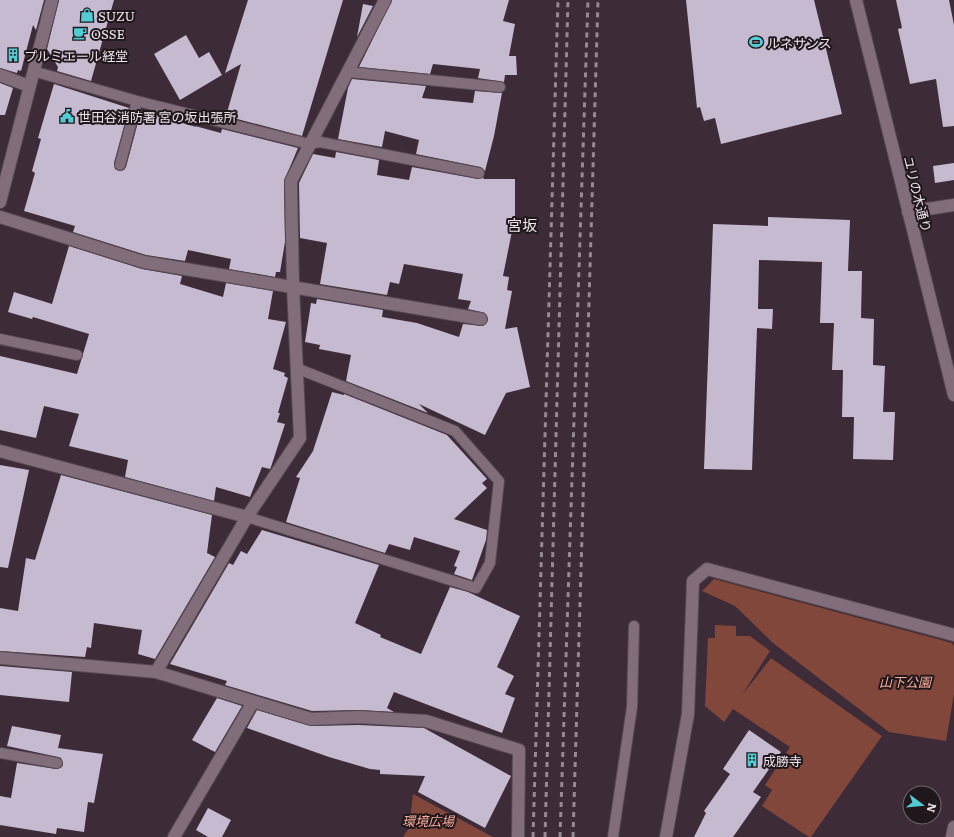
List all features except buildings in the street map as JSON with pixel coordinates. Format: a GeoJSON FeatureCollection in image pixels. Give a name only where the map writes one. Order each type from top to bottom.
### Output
{"type":"FeatureCollection","features":[{"type":"Feature","properties":{"kind":"street"},"geometry":{"type":"LineString","coordinates":[[0,202],[52,0]]}},
{"type":"Feature","properties":{"kind":"street","name":"ユリの木通り"},"geometry":{"type":"LineString","coordinates":[[856,0],[954,395]]}},
{"type":"Feature","properties":{"kind":"street"},"geometry":{"type":"LineString","coordinates":[[156,672],[247,516],[300,438],[293,287],[291,181],[383,1]]}},
{"type":"Feature","properties":{"kind":"street"},"geometry":{"type":"LineString","coordinates":[[0,75],[29,86]]}},
{"type":"Feature","properties":{"kind":"street"},"geometry":{"type":"LineString","coordinates":[[908,212],[954,205]]}},
{"type":"Feature","properties":{"kind":"street"},"geometry":{"type":"LineString","coordinates":[[0,217],[144,262],[481,320]]}},
{"type":"Feature","properties":{"kind":"street"},"geometry":{"type":"LineString","coordinates":[[0,451],[247,516]]}},
{"type":"Feature","properties":{"kind":"street"},"geometry":{"type":"LineString","coordinates":[[666,837],[688,714],[693,581],[707,569],[954,635]]}},
{"type":"Feature","properties":{"kind":"street"},"geometry":{"type":"LineString","coordinates":[[0,658],[156,672],[311,719],[359,717],[426,721],[519,750],[518,837]]}},
{"type":"Feature","properties":{"kind":"street"},"geometry":{"type":"LineString","coordinates":[[174,837],[253,702]]}},
{"type":"Feature","properties":{"kind":"street"},"geometry":{"type":"LineString","coordinates":[[952,837],[954,827]]}},
{"type":"Feature","properties":{"kind":"lane"},"geometry":{"type":"LineString","coordinates":[[33,71],[138,101],[309,144],[320,142],[479,173]]}},
{"type":"Feature","properties":{"kind":"lane"},"geometry":{"type":"LineString","coordinates":[[348,72],[500,87]]}},
{"type":"Feature","properties":{"kind":"lane"},"geometry":{"type":"LineString","coordinates":[[120,165],[138,101]]}},
{"type":"Feature","properties":{"kind":"lane"},"geometry":{"type":"LineString","coordinates":[[0,339],[77,355]]}},
{"type":"Feature","properties":{"kind":"lane"},"geometry":{"type":"LineString","coordinates":[[247,516],[476,588],[490,564],[499,481],[456,431],[296,368]]}},
{"type":"Feature","properties":{"kind":"lane"},"geometry":{"type":"LineString","coordinates":[[613,837],[632,707],[634,626]]}},
{"type":"Feature","properties":{"kind":"lane"},"geometry":{"type":"LineString","coordinates":[[0,753],[57,763]]}},
{"type":"Feature","properties":{"kind":"green space","name":"山下公園"},"geometry":{"type":"Polygon","coordinates":[[[714,579],[952,643],[954,646],[954,694],[946,741],[889,732],[773,643],[735,606],[702,591],[714,579]]]}},
{"type":"Feature","properties":{"kind":"green space"},"geometry":{"type":"Polygon","coordinates":[[[715,625],[736,626],[736,636],[750,636],[770,651],[742,695],[771,658],[882,736],[811,837],[762,806],[772,790],[765,785],[790,747],[733,709],[724,722],[705,706],[708,638],[715,638],[715,625]]]}},
{"type":"Feature","properties":{"kind":"green space","name":"環境広場"},"geometry":{"type":"Polygon","coordinates":[[[413,794],[493,837],[403,837],[409,828],[413,794]]]}},
{"type":"Feature","properties":{"kind":"railway"},"geometry":{"type":"LineString","coordinates":[[533,837],[558,0]]}},
{"type":"Feature","properties":{"kind":"railway"},"geometry":{"type":"LineString","coordinates":[[545,837],[568,0]]}},
{"type":"Feature","properties":{"kind":"railway"},"geometry":{"type":"LineString","coordinates":[[560,837],[588,0]]}},
{"type":"Feature","properties":{"kind":"railway"},"geometry":{"type":"LineString","coordinates":[[573,837],[598,0]]}},
{"type":"Feature","properties":{"kind":"place","name":"SUZU"},"geometry":{"type":"Point","coordinates":[87,15]}},
{"type":"Feature","properties":{"kind":"place","name":"OSSE"},"geometry":{"type":"Point","coordinates":[80,33]}},
{"type":"Feature","properties":{"kind":"place","name":"ルネサンス"},"geometry":{"type":"Point","coordinates":[756,42]}},
{"type":"Feature","properties":{"kind":"place","name":"プルミエール経堂"},"geometry":{"type":"Point","coordinates":[13,55]}},
{"type":"Feature","properties":{"kind":"place","name":"世田谷消防署 宮の坂出張所"},"geometry":{"type":"Point","coordinates":[67,116]}},
{"type":"Feature","properties":{"kind":"place","name":"成勝寺"},"geometry":{"type":"Point","coordinates":[752,760]}},
{"type":"Feature","properties":{"kind":"district","name":"宮坂"},"geometry":{"type":"Point","coordinates":[522,224]}}]}
